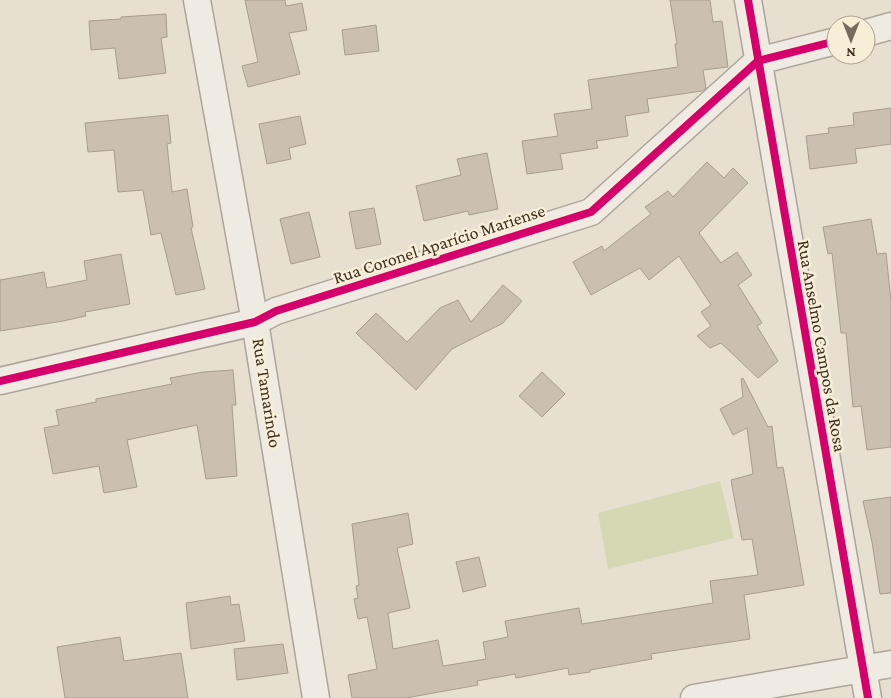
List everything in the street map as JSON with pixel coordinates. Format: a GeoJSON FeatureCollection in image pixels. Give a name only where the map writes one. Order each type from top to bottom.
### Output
{"type":"FeatureCollection","features":[{"type":"Feature","properties":{"kind":"street","name":"Rua Tamarindo"},"geometry":{"type":"LineString","coordinates":[[197,0],[255,322],[316,698]]}},
{"type":"Feature","properties":{"kind":"street","name":"Rua Anselmo Campos da Rosa"},"geometry":{"type":"LineString","coordinates":[[748,0],[868,698]]}},
{"type":"Feature","properties":{"kind":"street"},"geometry":{"type":"LineString","coordinates":[[876,30],[891,26]]}},
{"type":"Feature","properties":{"kind":"street","name":"Rua Coronel Aparício Mariense"},"geometry":{"type":"LineString","coordinates":[[0,381],[255,322],[276,311],[590,212],[758,61],[826,44]]}},
{"type":"Feature","properties":{"kind":"street"},"geometry":{"type":"LineString","coordinates":[[694,698],[891,664]]}},
{"type":"Feature","properties":{"kind":"green space"},"geometry":{"type":"Polygon","coordinates":[[[720,481],[734,538],[608,569],[598,513],[720,481]]]}},
{"type":"Feature","properties":{"kind":"building"},"geometry":{"type":"Polygon","coordinates":[[[245,0],[285,0],[286,6],[302,3],[307,30],[289,33],[300,74],[248,87],[242,66],[258,62],[245,0]]]}},
{"type":"Feature","properties":{"kind":"building"},"geometry":{"type":"Polygon","coordinates":[[[670,0],[710,0],[713,22],[722,21],[728,67],[703,70],[706,88],[702,91],[647,99],[649,112],[625,116],[628,136],[596,141],[598,148],[560,154],[563,169],[527,174],[522,141],[558,136],[554,114],[592,109],[588,80],[678,67],[675,44],[677,44],[670,0]]]}},
{"type":"Feature","properties":{"kind":"building"},"geometry":{"type":"Polygon","coordinates":[[[166,14],[167,37],[161,38],[166,73],[119,79],[115,48],[91,50],[89,21],[166,14]]]}},
{"type":"Feature","properties":{"kind":"building"},"geometry":{"type":"Polygon","coordinates":[[[376,25],[379,51],[345,55],[342,30],[376,25]]]}},
{"type":"Feature","properties":{"kind":"building"},"geometry":{"type":"Polygon","coordinates":[[[891,108],[891,144],[855,149],[857,163],[810,169],[806,136],[829,133],[828,128],[854,125],[853,113],[891,108]]]}},
{"type":"Feature","properties":{"kind":"building"},"geometry":{"type":"Polygon","coordinates":[[[168,115],[171,143],[167,144],[172,192],[187,189],[193,227],[191,228],[205,289],[176,295],[161,233],[151,235],[143,190],[118,192],[114,150],[88,152],[85,123],[168,115]]]}},
{"type":"Feature","properties":{"kind":"building"},"geometry":{"type":"Polygon","coordinates":[[[300,116],[306,144],[289,148],[291,159],[267,164],[259,124],[300,116]]]}},
{"type":"Feature","properties":{"kind":"building"},"geometry":{"type":"Polygon","coordinates":[[[487,153],[498,209],[469,215],[468,211],[424,221],[416,186],[461,175],[457,159],[487,153]]]}},
{"type":"Feature","properties":{"kind":"building"},"geometry":{"type":"Polygon","coordinates":[[[707,162],[724,178],[733,168],[748,183],[699,233],[721,263],[737,252],[752,275],[738,285],[762,323],[757,326],[778,361],[758,378],[721,343],[710,348],[697,336],[711,326],[701,312],[711,305],[679,256],[649,280],[640,268],[591,295],[573,262],[602,246],[604,251],[651,214],[645,207],[668,191],[673,197],[707,162]]]}},
{"type":"Feature","properties":{"kind":"building"},"geometry":{"type":"Polygon","coordinates":[[[374,208],[381,244],[356,249],[349,212],[374,208]]]}},
{"type":"Feature","properties":{"kind":"building"},"geometry":{"type":"Polygon","coordinates":[[[309,212],[320,257],[291,264],[280,219],[309,212]]]}},
{"type":"Feature","properties":{"kind":"building"},"geometry":{"type":"Polygon","coordinates":[[[871,219],[877,254],[886,253],[891,301],[891,447],[867,450],[861,406],[853,407],[846,333],[841,333],[832,253],[828,254],[823,227],[871,219]]]}},
{"type":"Feature","properties":{"kind":"building"},"geometry":{"type":"Polygon","coordinates":[[[121,254],[130,304],[85,312],[86,316],[63,321],[0,331],[0,280],[44,272],[47,288],[87,280],[84,261],[121,254]]]}},
{"type":"Feature","properties":{"kind":"building"},"geometry":{"type":"Polygon","coordinates":[[[503,285],[522,301],[503,323],[452,349],[416,390],[356,333],[376,313],[407,342],[440,308],[458,300],[471,322],[503,285]]]}},
{"type":"Feature","properties":{"kind":"building"},"geometry":{"type":"Polygon","coordinates":[[[233,370],[236,405],[232,405],[237,476],[206,479],[197,425],[127,440],[137,487],[104,493],[99,466],[53,474],[44,428],[59,425],[56,410],[96,402],[96,399],[172,384],[170,378],[203,372],[233,370]]]}},
{"type":"Feature","properties":{"kind":"building"},"geometry":{"type":"Polygon","coordinates":[[[542,372],[565,394],[542,417],[519,396],[542,372]]]}},
{"type":"Feature","properties":{"kind":"building"},"geometry":{"type":"Polygon","coordinates":[[[743,378],[768,427],[772,426],[777,468],[783,467],[804,585],[744,595],[750,639],[651,654],[652,659],[590,670],[590,672],[569,675],[568,668],[516,678],[515,674],[477,681],[478,685],[406,698],[352,698],[348,675],[377,669],[367,617],[358,619],[354,599],[358,598],[356,586],[359,585],[352,524],[408,513],[413,544],[397,548],[410,608],[388,613],[393,649],[438,640],[443,666],[486,659],[483,642],[508,637],[505,621],[579,608],[582,624],[713,603],[710,581],[758,575],[752,539],[742,540],[731,480],[753,474],[747,428],[733,435],[720,409],[743,397],[741,379],[743,378]]]}},
{"type":"Feature","properties":{"kind":"building"},"geometry":{"type":"Polygon","coordinates":[[[891,497],[891,593],[880,594],[863,501],[891,497]]]}},
{"type":"Feature","properties":{"kind":"building"},"geometry":{"type":"Polygon","coordinates":[[[479,557],[486,586],[463,592],[456,562],[479,557]]]}},
{"type":"Feature","properties":{"kind":"building"},"geometry":{"type":"Polygon","coordinates":[[[230,596],[231,605],[239,604],[245,641],[191,649],[186,603],[230,596]]]}},
{"type":"Feature","properties":{"kind":"building"},"geometry":{"type":"Polygon","coordinates":[[[120,637],[124,661],[181,653],[188,698],[65,698],[57,647],[120,637]]]}},
{"type":"Feature","properties":{"kind":"building"},"geometry":{"type":"Polygon","coordinates":[[[283,644],[288,673],[237,680],[234,649],[283,644]]]}},
{"type":"Feature","properties":{"kind":"cycle path"},"geometry":{"type":"LineString","coordinates":[[748,0],[868,698]]}},
{"type":"Feature","properties":{"kind":"cycle path"},"geometry":{"type":"LineString","coordinates":[[0,381],[255,322],[276,311],[591,212],[758,61],[826,44]]}}]}
